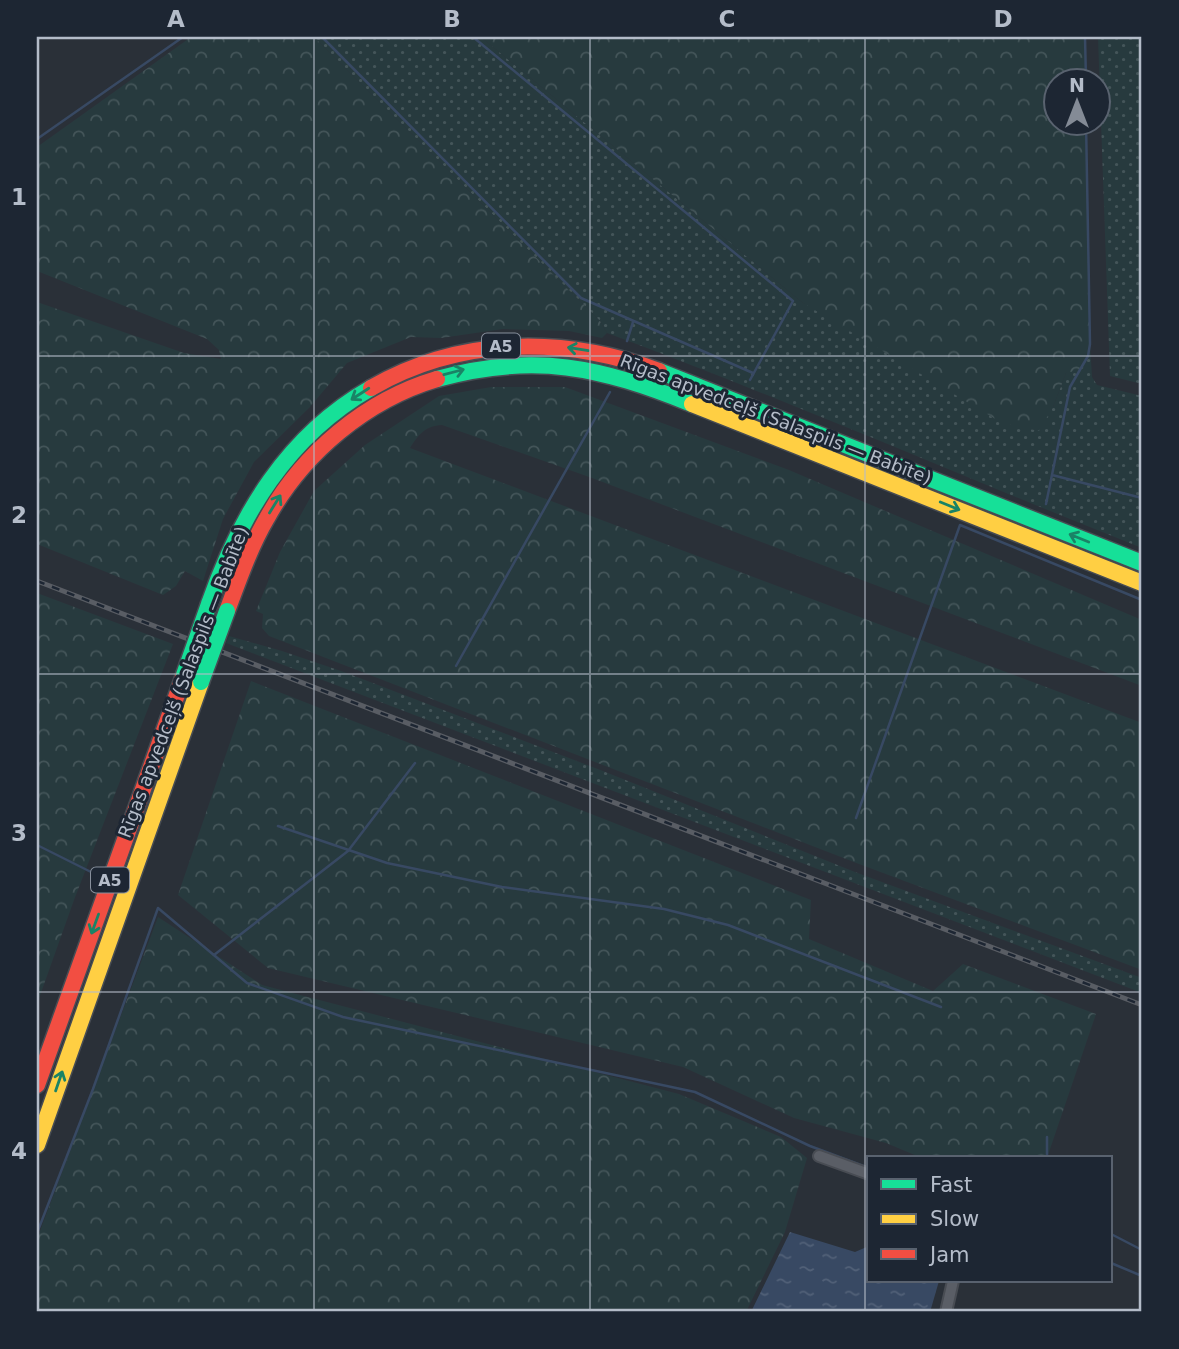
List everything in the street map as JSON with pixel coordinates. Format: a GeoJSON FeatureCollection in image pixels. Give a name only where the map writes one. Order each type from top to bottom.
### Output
{"type":"FeatureCollection","features":[{"type":"Feature","properties":{"kind":"highway","name":"Rīgas apvedceļš (Salaspils — Babīte)"},"geometry":{"type":"LineString","coordinates":[[37,1085],[231,547],[258,496],[284,460],[315,428],[362,392],[411,366],[459,351],[512,345],[583,350],[656,370],[1142,563]]}},
{"type":"Feature","properties":{"kind":"highway","name":"Rīgas apvedceļš (Salaspils — Babīte)"},"geometry":{"type":"LineString","coordinates":[[37,1145],[201,682],[252,547],[275,503],[310,459],[340,432],[384,401],[429,380],[473,368],[517,363],[592,370],[657,390],[1142,583]]}},
{"type":"Feature","properties":{"kind":"street"},"geometry":{"type":"LineString","coordinates":[[819,1156],[867,1173]]}},
{"type":"Feature","properties":{"kind":"street"},"geometry":{"type":"LineString","coordinates":[[946,1312],[953,1282]]}},
{"type":"Feature","properties":{"kind":"green space"},"geometry":{"type":"Polygon","coordinates":[[[191,37],[314,37],[600,321],[607,333],[602,338],[569,331],[503,329],[441,338],[411,337],[347,363],[310,407],[254,462],[223,519],[203,581],[185,571],[176,586],[163,595],[37,544],[37,302],[184,353],[221,359],[219,350],[207,339],[37,271],[37,147],[191,37]]]}},
{"type":"Feature","properties":{"kind":"green space"},"geometry":{"type":"Polygon","coordinates":[[[314,37],[481,37],[803,303],[1053,407],[1066,373],[1088,356],[1090,344],[1092,377],[1097,385],[1142,396],[1142,548],[607,333],[600,321],[314,37]]]}},
{"type":"Feature","properties":{"kind":"green space"},"geometry":{"type":"Polygon","coordinates":[[[481,37],[1085,37],[1086,66],[1042,66],[1042,136],[1086,136],[1090,344],[1088,356],[1079,370],[1066,373],[1053,407],[1039,431],[1002,423],[803,303],[481,37]]]}},
{"type":"Feature","properties":{"kind":"green space"},"geometry":{"type":"Polygon","coordinates":[[[1098,37],[1142,37],[1142,384],[1110,376],[1102,136],[1112,136],[1112,66],[1099,66],[1098,37]]]}},
{"type":"Feature","properties":{"kind":"green space"},"geometry":{"type":"Polygon","coordinates":[[[491,387],[565,387],[789,470],[1142,620],[1142,686],[592,478],[442,425],[423,432],[410,448],[1142,723],[1142,970],[859,864],[269,636],[262,628],[263,614],[256,611],[280,552],[314,491],[365,445],[439,396],[491,387]]]}},
{"type":"Feature","properties":{"kind":"green space"},"geometry":{"type":"Polygon","coordinates":[[[37,593],[173,644],[74,900],[37,1004],[37,593]]]}},
{"type":"Feature","properties":{"kind":"green space"},"geometry":{"type":"Polygon","coordinates":[[[229,636],[344,672],[603,771],[855,872],[1142,978],[1142,993],[226,643],[229,636]]]}},
{"type":"Feature","properties":{"kind":"green space"},"geometry":{"type":"Polygon","coordinates":[[[251,681],[811,900],[809,939],[933,991],[963,964],[1096,1014],[1048,1156],[917,1156],[886,1143],[794,1118],[683,1067],[268,968],[178,895],[251,681]]]}},
{"type":"Feature","properties":{"kind":"green space"},"geometry":{"type":"Polygon","coordinates":[[[158,917],[262,985],[679,1094],[781,1137],[807,1158],[785,1232],[746,1312],[37,1312],[37,1239],[158,917]]]}},
{"type":"Feature","properties":{"kind":"water"},"geometry":{"type":"Polygon","coordinates":[[[790,1232],[855,1252],[867,1247],[867,1282],[939,1282],[930,1312],[751,1312],[790,1232]]]}},
{"type":"Feature","properties":{"kind":"waterway"},"geometry":{"type":"LineString","coordinates":[[37,139],[183,37]]}},
{"type":"Feature","properties":{"kind":"waterway"},"geometry":{"type":"LineString","coordinates":[[322,37],[581,298],[753,373]]}},
{"type":"Feature","properties":{"kind":"waterway"},"geometry":{"type":"LineString","coordinates":[[473,37],[793,301],[750,380]]}},
{"type":"Feature","properties":{"kind":"waterway"},"geometry":{"type":"LineString","coordinates":[[1085,37],[1086,66]]}},
{"type":"Feature","properties":{"kind":"waterway"},"geometry":{"type":"LineString","coordinates":[[1046,504],[1070,387],[1088,356],[1090,344],[1086,136]]}},
{"type":"Feature","properties":{"kind":"waterway"},"geometry":{"type":"LineString","coordinates":[[627,341],[633,322]]}},
{"type":"Feature","properties":{"kind":"waterway"},"geometry":{"type":"LineString","coordinates":[[456,666],[610,392]]}},
{"type":"Feature","properties":{"kind":"waterway"},"geometry":{"type":"LineString","coordinates":[[1052,475],[1142,498]]}},
{"type":"Feature","properties":{"kind":"waterway"},"geometry":{"type":"LineString","coordinates":[[856,818],[960,525],[1142,600]]}},
{"type":"Feature","properties":{"kind":"waterway"},"geometry":{"type":"LineString","coordinates":[[214,955],[348,851],[415,763]]}},
{"type":"Feature","properties":{"kind":"waterway"},"geometry":{"type":"LineString","coordinates":[[278,826],[387,863],[502,887],[664,909],[728,925],[941,1007]]}},
{"type":"Feature","properties":{"kind":"waterway"},"geometry":{"type":"LineString","coordinates":[[37,845],[91,872]]}},
{"type":"Feature","properties":{"kind":"waterway"},"geometry":{"type":"LineString","coordinates":[[37,1233],[93,1089],[158,908],[247,983],[343,1017],[695,1092],[810,1146],[867,1167]]}},
{"type":"Feature","properties":{"kind":"waterway"},"geometry":{"type":"LineString","coordinates":[[1047,1137],[1047,1156]]}},
{"type":"Feature","properties":{"kind":"waterway"},"geometry":{"type":"LineString","coordinates":[[1112,1235],[1142,1250]]}},
{"type":"Feature","properties":{"kind":"waterway"},"geometry":{"type":"LineString","coordinates":[[1112,1263],[1142,1276]]}},
{"type":"Feature","properties":{"kind":"railway"},"geometry":{"type":"LineString","coordinates":[[37,581],[1142,1005]]}},
{"type":"Feature","properties":{"kind":"traffic: fast"},"geometry":{"type":"LineString","coordinates":[[437,379],[505,366],[567,368],[627,381],[692,404]]}},
{"type":"Feature","properties":{"kind":"traffic: fast"},"geometry":{"type":"LineString","coordinates":[[659,371],[1142,563]]}},
{"type":"Feature","properties":{"kind":"traffic: fast"},"geometry":{"type":"LineString","coordinates":[[209,604],[236,539],[270,481],[315,429],[341,407],[371,388]]}},
{"type":"Feature","properties":{"kind":"traffic: fast"},"geometry":{"type":"LineString","coordinates":[[184,675],[209,604]]}},
{"type":"Feature","properties":{"kind":"traffic: fast"},"geometry":{"type":"LineString","coordinates":[[201,682],[227,611]]}},
{"type":"Feature","properties":{"kind":"traffic: slow"},"geometry":{"type":"LineString","coordinates":[[692,404],[1142,583]]}},
{"type":"Feature","properties":{"kind":"traffic: slow"},"geometry":{"type":"LineString","coordinates":[[37,1145],[201,682]]}},
{"type":"Feature","properties":{"kind":"traffic: jam"},"geometry":{"type":"LineString","coordinates":[[371,388],[405,371],[441,358],[513,347],[550,347],[587,352],[659,371]]}},
{"type":"Feature","properties":{"kind":"traffic: jam"},"geometry":{"type":"LineString","coordinates":[[227,611],[261,529],[282,494],[318,451],[339,432],[386,400],[437,379]]}},
{"type":"Feature","properties":{"kind":"traffic: jam"},"geometry":{"type":"LineString","coordinates":[[37,1085],[184,675]]}}]}
